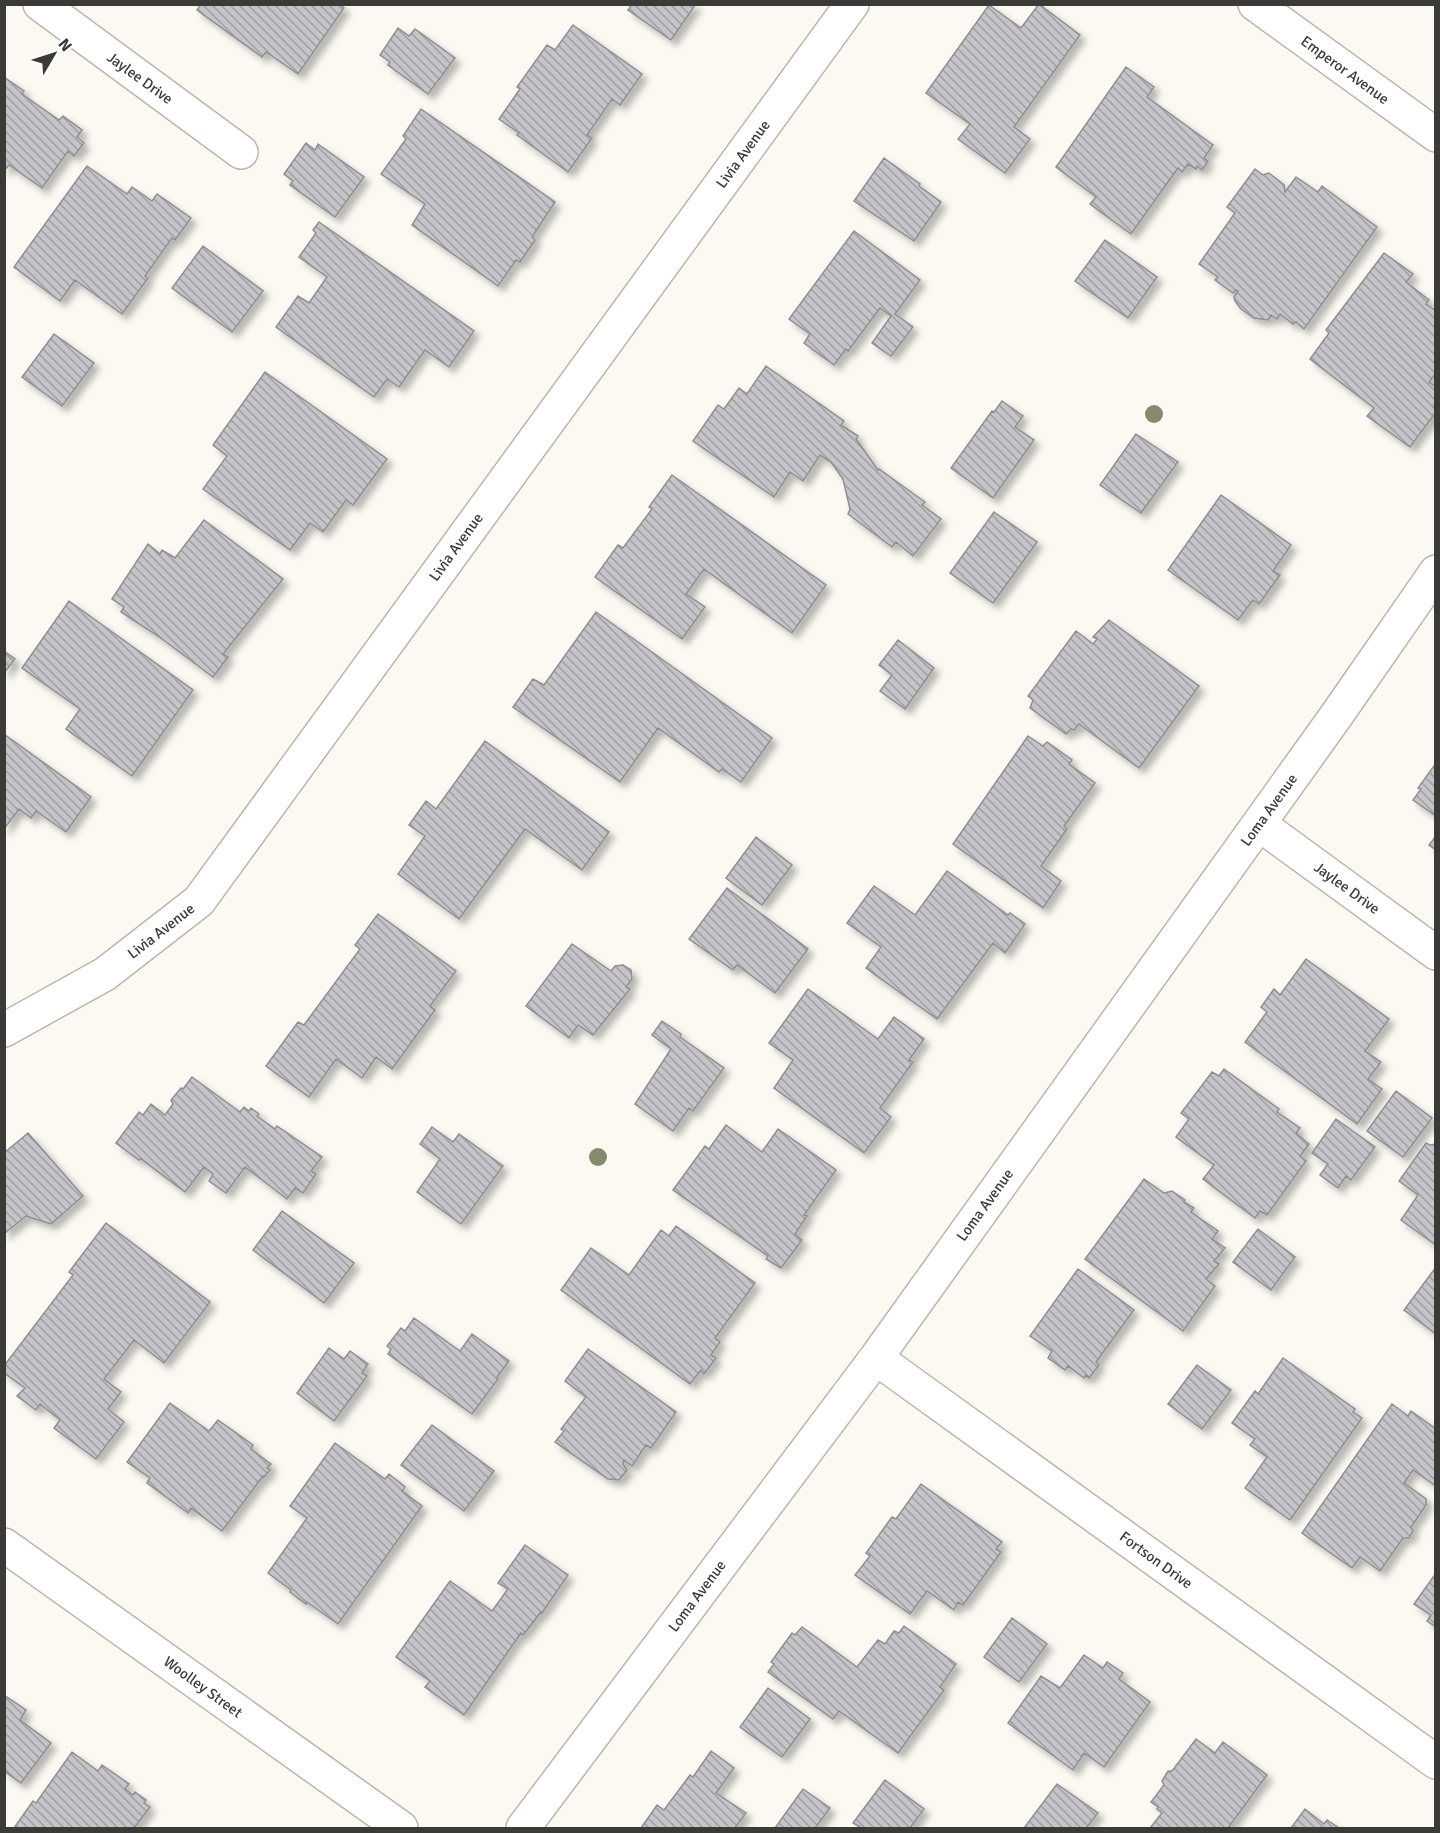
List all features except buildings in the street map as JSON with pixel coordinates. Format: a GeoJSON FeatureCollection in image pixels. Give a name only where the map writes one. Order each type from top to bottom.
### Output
{"type":"FeatureCollection","features":[{"type":"Feature","properties":{"kind":"street","name":"Jaylee Drive"},"geometry":{"type":"LineString","coordinates":[[40,4],[241,152]]}},
{"type":"Feature","properties":{"kind":"street","name":"Livia Avenue"},"geometry":{"type":"LineString","coordinates":[[4,1030],[105,974],[199,901],[852,4]]}},
{"type":"Feature","properties":{"kind":"street","name":"Emperor Avenue"},"geometry":{"type":"LineString","coordinates":[[1255,4],[1436,135]]}},
{"type":"Feature","properties":{"kind":"street","name":"Loma Avenue"},"geometry":{"type":"LineString","coordinates":[[523,1828],[876,1358],[1259,824],[1436,572]]}},
{"type":"Feature","properties":{"kind":"street","name":"Jaylee Drive"},"geometry":{"type":"LineString","coordinates":[[1259,824],[1436,953]]}},
{"type":"Feature","properties":{"kind":"street","name":"Fortson Drive"},"geometry":{"type":"LineString","coordinates":[[876,1358],[1436,1762]]}},
{"type":"Feature","properties":{"kind":"street","name":"Woolley Street"},"geometry":{"type":"LineString","coordinates":[[4,1545],[401,1828]]}}]}
